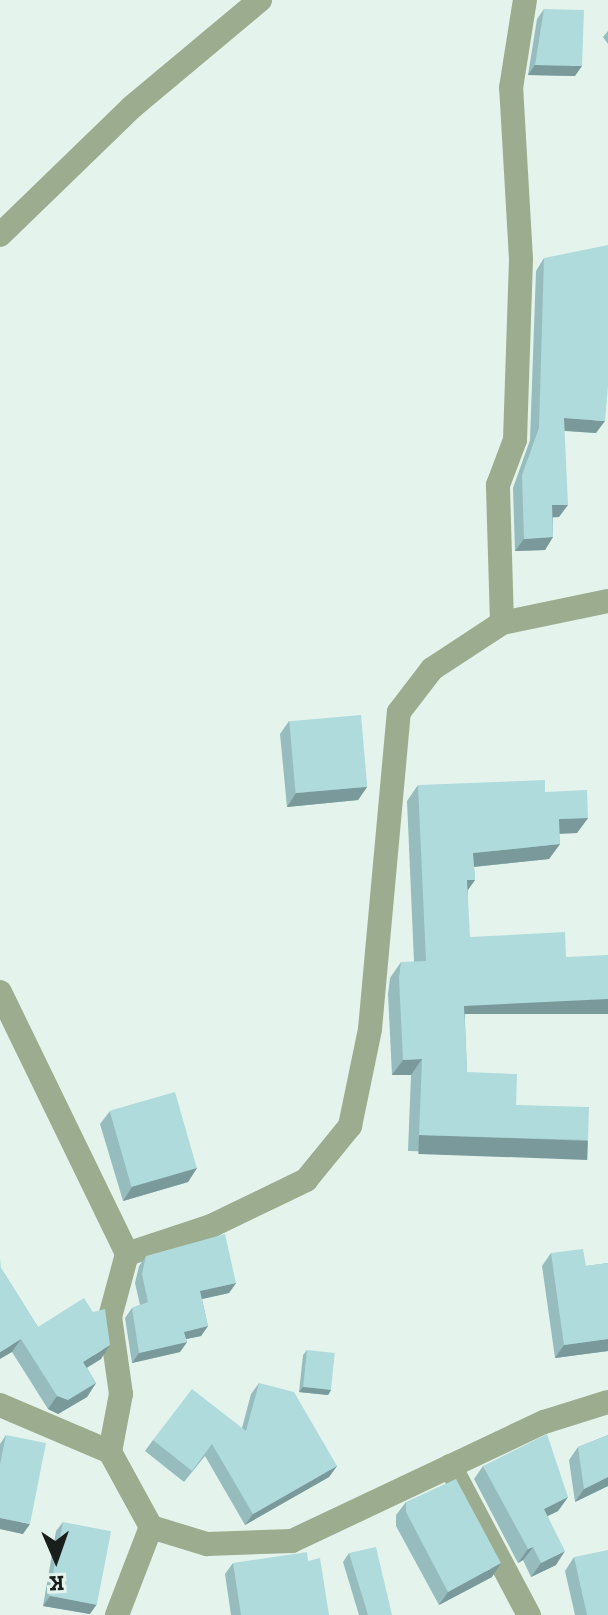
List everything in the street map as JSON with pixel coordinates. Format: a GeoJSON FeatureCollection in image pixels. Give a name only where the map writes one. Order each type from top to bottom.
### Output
{"type":"FeatureCollection","features":[{"type":"Feature","properties":{"kind":"street"},"geometry":{"type":"LineString","coordinates":[[0,235],[132,107],[260,0]]}},
{"type":"Feature","properties":{"kind":"street"},"geometry":{"type":"LineString","coordinates":[[502,623],[498,485],[515,440],[521,259],[511,88],[525,0]]}},
{"type":"Feature","properties":{"kind":"street"},"geometry":{"type":"LineString","coordinates":[[127,1254],[211,1226],[306,1180],[350,1126],[370,1029],[399,712],[432,669],[502,623],[608,601]]}},
{"type":"Feature","properties":{"kind":"street"},"geometry":{"type":"LineString","coordinates":[[0,992],[127,1254],[110,1317],[121,1394],[110,1452]]}},
{"type":"Feature","properties":{"kind":"street"},"geometry":{"type":"LineString","coordinates":[[0,1405],[110,1452],[151,1527],[207,1544],[292,1541],[544,1422],[608,1402]]}},
{"type":"Feature","properties":{"kind":"street"},"geometry":{"type":"LineString","coordinates":[[450,1466],[529,1615]]}},
{"type":"Feature","properties":{"kind":"street"},"geometry":{"type":"LineString","coordinates":[[117,1615],[151,1527]]}},
{"type":"Feature","properties":{"kind":"building"},"geometry":{"type":"Polygon","coordinates":[[[544,9],[584,10],[582,66],[535,65],[544,9]]]}},
{"type":"Feature","properties":{"kind":"building"},"geometry":{"type":"Polygon","coordinates":[[[608,245],[608,386],[605,421],[564,418],[568,505],[552,505],[553,537],[524,539],[522,475],[539,428],[544,258],[608,245]]]}},
{"type":"Feature","properties":{"kind":"building"},"geometry":{"type":"Polygon","coordinates":[[[361,715],[367,787],[296,793],[289,721],[361,715]]]}},
{"type":"Feature","properties":{"kind":"building"},"geometry":{"type":"Polygon","coordinates":[[[545,780],[545,792],[587,790],[588,818],[559,819],[560,844],[473,853],[475,880],[467,880],[470,937],[565,932],[566,957],[608,955],[608,999],[464,1006],[467,1072],[517,1074],[516,1105],[589,1107],[588,1140],[419,1135],[422,1059],[403,1060],[399,978],[401,962],[426,961],[418,785],[545,780]]]}},
{"type":"Feature","properties":{"kind":"building"},"geometry":{"type":"Polygon","coordinates":[[[175,1092],[197,1168],[131,1187],[110,1111],[175,1092]]]}},
{"type":"Feature","properties":{"kind":"building"},"geometry":{"type":"Polygon","coordinates":[[[225,1234],[236,1283],[200,1291],[208,1326],[184,1332],[187,1342],[139,1353],[132,1308],[148,1302],[142,1274],[146,1256],[225,1234]]]}},
{"type":"Feature","properties":{"kind":"building"},"geometry":{"type":"Polygon","coordinates":[[[583,1249],[586,1266],[608,1263],[608,1339],[564,1345],[551,1253],[583,1249]]]}},
{"type":"Feature","properties":{"kind":"building"},"geometry":{"type":"Polygon","coordinates":[[[0,1258],[1,1268],[38,1327],[84,1298],[93,1312],[105,1309],[110,1345],[83,1362],[96,1383],[68,1400],[57,1396],[21,1339],[0,1352],[0,1258]]]}},
{"type":"Feature","properties":{"kind":"building"},"geometry":{"type":"Polygon","coordinates":[[[307,1350],[335,1353],[331,1390],[303,1387],[307,1350]]]}},
{"type":"Feature","properties":{"kind":"building"},"geometry":{"type":"Polygon","coordinates":[[[259,1383],[294,1392],[337,1466],[253,1514],[212,1444],[192,1471],[153,1440],[192,1389],[246,1431],[259,1383]]]}},
{"type":"Feature","properties":{"kind":"building"},"geometry":{"type":"Polygon","coordinates":[[[547,1434],[568,1497],[544,1509],[565,1551],[541,1563],[533,1547],[528,1549],[483,1466],[547,1434]]]}},
{"type":"Feature","properties":{"kind":"building"},"geometry":{"type":"Polygon","coordinates":[[[6,1435],[46,1443],[30,1524],[0,1518],[0,1465],[6,1435]]]}},
{"type":"Feature","properties":{"kind":"building"},"geometry":{"type":"Polygon","coordinates":[[[608,1435],[608,1477],[584,1489],[578,1447],[608,1435]]]}},
{"type":"Feature","properties":{"kind":"building"},"geometry":{"type":"Polygon","coordinates":[[[456,1479],[501,1563],[448,1592],[406,1512],[406,1502],[456,1479]]]}},
{"type":"Feature","properties":{"kind":"building"},"geometry":{"type":"Polygon","coordinates":[[[63,1522],[111,1531],[97,1605],[49,1596],[63,1522]]]}},
{"type":"Feature","properties":{"kind":"building"},"geometry":{"type":"Polygon","coordinates":[[[376,1547],[392,1615],[368,1615],[349,1553],[376,1547]]]}},
{"type":"Feature","properties":{"kind":"building"},"geometry":{"type":"Polygon","coordinates":[[[608,1550],[608,1615],[587,1615],[574,1557],[608,1550]]]}},
{"type":"Feature","properties":{"kind":"building"},"geometry":{"type":"Polygon","coordinates":[[[307,1552],[308,1561],[320,1558],[329,1615],[241,1615],[233,1563],[307,1552]]]}}]}
